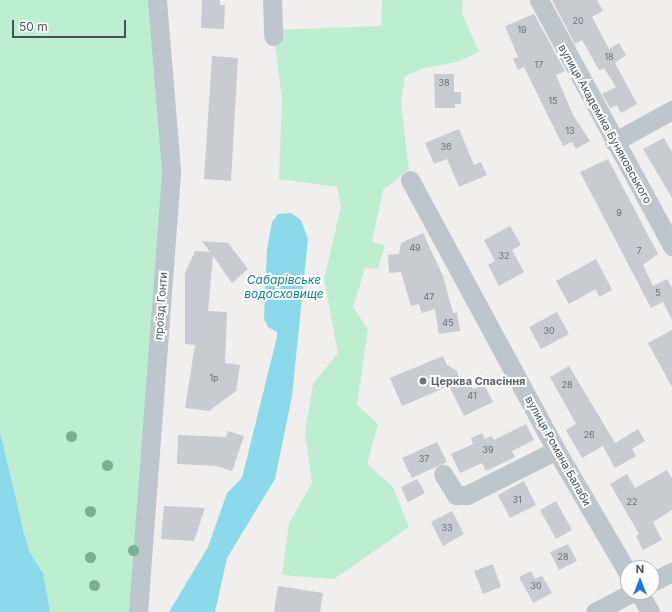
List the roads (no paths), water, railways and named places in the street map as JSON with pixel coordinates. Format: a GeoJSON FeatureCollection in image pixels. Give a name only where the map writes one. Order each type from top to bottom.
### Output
{"type":"FeatureCollection","features":[{"type":"Feature","properties":{"kind":"street","name":"проїзд Гонти"},"geometry":{"type":"LineString","coordinates":[[138,612],[171,170],[157,0]]}},
{"type":"Feature","properties":{"kind":"street"},"geometry":{"type":"LineString","coordinates":[[272,0],[273,36]]}},
{"type":"Feature","properties":{"kind":"street","name":"вулиця Академіка Буняковського"},"geometry":{"type":"LineString","coordinates":[[539,0],[614,142],[672,246]]}},
{"type":"Feature","properties":{"kind":"street"},"geometry":{"type":"LineString","coordinates":[[614,142],[672,110]]}},
{"type":"Feature","properties":{"kind":"street","name":"вулиця Романа Балаби"},"geometry":{"type":"LineString","coordinates":[[410,180],[556,450],[620,560]]}},
{"type":"Feature","properties":{"kind":"street"},"geometry":{"type":"LineString","coordinates":[[443,474],[456,495],[467,495],[556,450]]}},
{"type":"Feature","properties":{"kind":"street"},"geometry":{"type":"LineString","coordinates":[[660,578],[672,572]]}},
{"type":"Feature","properties":{"kind":"street"},"geometry":{"type":"LineString","coordinates":[[595,612],[620,599]]}},
{"type":"Feature","properties":{"kind":"street"},"geometry":{"type":"LineString","coordinates":[[643,600],[650,612]]}},
{"type":"Feature","properties":{"kind":"water","name":"Сабарівське водосховище"},"geometry":{"type":"Polygon","coordinates":[[[291,213],[301,220],[308,239],[292,396],[275,479],[227,558],[215,612],[169,612],[208,547],[227,493],[242,478],[277,337],[277,332],[268,327],[264,319],[267,249],[272,222],[278,214],[291,213]]]}},
{"type":"Feature","properties":{"kind":"water"},"geometry":{"type":"Polygon","coordinates":[[[0,432],[23,529],[30,553],[43,573],[50,612],[0,612],[0,432]]]}},
{"type":"Feature","properties":{"kind":"place","name":"Церква Спасіння"},"geometry":{"type":"Point","coordinates":[423,381]}}]}
